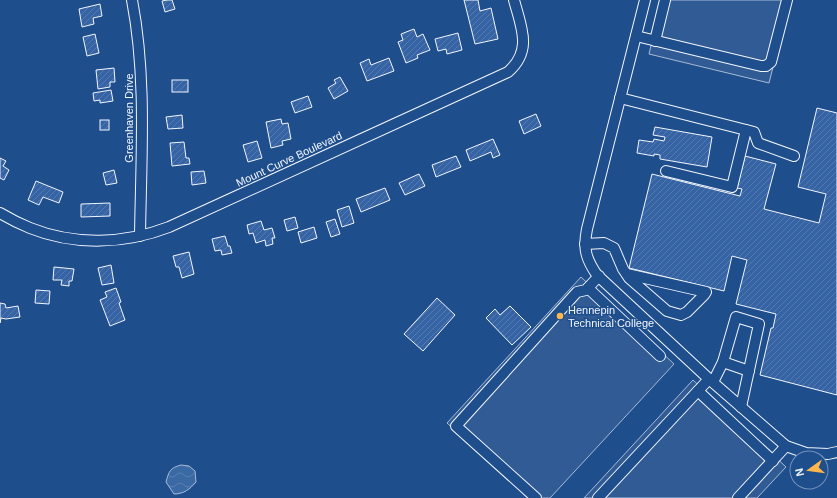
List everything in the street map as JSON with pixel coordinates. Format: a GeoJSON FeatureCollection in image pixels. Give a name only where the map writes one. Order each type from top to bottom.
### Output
{"type":"FeatureCollection","features":[{"type":"Feature","properties":{"kind":"street","name":"Greenhaven Drive"},"geometry":{"type":"LineString","coordinates":[[132,0],[141,59],[142,99],[140,236]]}},
{"type":"Feature","properties":{"kind":"street","name":"Mount Curve Boulevard"},"geometry":{"type":"LineString","coordinates":[[0,213],[31,228],[60,237],[84,240],[107,241],[140,236],[169,227],[508,72],[516,65],[521,57],[524,46],[514,0]]}},
{"type":"Feature","properties":{"kind":"street"},"geometry":{"type":"LineString","coordinates":[[645,0],[587,229],[585,244],[589,264],[599,276],[711,381],[786,446],[806,453],[828,454],[837,452]]}},
{"type":"Feature","properties":{"kind":"street"},"geometry":{"type":"LineString","coordinates":[[655,41],[665,0]]}},
{"type":"Feature","properties":{"kind":"street"},"geometry":{"type":"LineString","coordinates":[[636,36],[766,66],[771,62],[787,0]]}},
{"type":"Feature","properties":{"kind":"street"},"geometry":{"type":"LineString","coordinates":[[620,98],[754,132],[758,144],[794,156]]}},
{"type":"Feature","properties":{"kind":"street"},"geometry":{"type":"LineString","coordinates":[[666,171],[732,187],[746,130]]}},
{"type":"Feature","properties":{"kind":"street"},"geometry":{"type":"LineString","coordinates":[[585,244],[604,243],[614,248],[626,274],[667,312],[681,315],[687,312],[704,296],[706,292],[626,274]]}},
{"type":"Feature","properties":{"kind":"street"},"geometry":{"type":"LineString","coordinates":[[536,498],[456,426],[576,292],[586,290],[599,276]]}},
{"type":"Feature","properties":{"kind":"street"},"geometry":{"type":"LineString","coordinates":[[588,288],[660,356]]}},
{"type":"Feature","properties":{"kind":"street"},"geometry":{"type":"LineString","coordinates":[[598,498],[698,391],[711,381],[723,362],[736,318],[759,324],[741,407]]}},
{"type":"Feature","properties":{"kind":"street"},"geometry":{"type":"LineString","coordinates":[[723,362],[750,371]]}},
{"type":"Feature","properties":{"kind":"street"},"geometry":{"type":"LineString","coordinates":[[698,391],[772,461]]}},
{"type":"Feature","properties":{"kind":"street"},"geometry":{"type":"LineString","coordinates":[[738,498],[786,446]]}},
{"type":"Feature","properties":{"kind":"shaded area"},"geometry":{"type":"Polygon","coordinates":[[[662,0],[790,0],[769,83],[649,54],[662,0]]]}},
{"type":"Feature","properties":{"kind":"shaded area"},"geometry":{"type":"Polygon","coordinates":[[[581,277],[674,364],[550,498],[528,498],[447,423],[581,277]]]}},
{"type":"Feature","properties":{"kind":"shaded area"},"geometry":{"type":"Polygon","coordinates":[[[693,380],[786,467],[757,498],[584,498],[693,380]]]}},
{"type":"Feature","properties":{"kind":"water"},"geometry":{"type":"Polygon","coordinates":[[[181,465],[189,466],[195,471],[196,482],[186,491],[174,494],[166,482],[170,470],[181,465]]]}},
{"type":"Feature","properties":{"kind":"building"},"geometry":{"type":"Polygon","coordinates":[[[172,0],[175,9],[165,12],[162,1],[172,0]]]}},
{"type":"Feature","properties":{"kind":"building"},"geometry":{"type":"Polygon","coordinates":[[[464,0],[478,0],[480,11],[491,8],[498,39],[475,44],[464,0]]]}},
{"type":"Feature","properties":{"kind":"building"},"geometry":{"type":"Polygon","coordinates":[[[100,4],[102,16],[93,18],[94,24],[82,27],[79,9],[100,4]]]}},
{"type":"Feature","properties":{"kind":"building"},"geometry":{"type":"Polygon","coordinates":[[[414,29],[417,37],[423,34],[430,50],[417,55],[418,58],[406,63],[398,42],[403,40],[401,34],[414,29]]]}},
{"type":"Feature","properties":{"kind":"building"},"geometry":{"type":"Polygon","coordinates":[[[458,33],[462,50],[447,54],[446,49],[438,51],[435,39],[458,33]]]}},
{"type":"Feature","properties":{"kind":"building"},"geometry":{"type":"Polygon","coordinates":[[[95,34],[99,53],[87,56],[83,37],[95,34]]]}},
{"type":"Feature","properties":{"kind":"building"},"geometry":{"type":"Polygon","coordinates":[[[389,58],[394,71],[367,81],[360,63],[369,59],[371,65],[389,58]]]}},
{"type":"Feature","properties":{"kind":"building"},"geometry":{"type":"Polygon","coordinates":[[[114,68],[115,82],[110,82],[110,87],[98,89],[96,70],[114,68]]]}},
{"type":"Feature","properties":{"kind":"building"},"geometry":{"type":"Polygon","coordinates":[[[340,77],[348,91],[334,99],[328,88],[336,83],[334,80],[340,77]]]}},
{"type":"Feature","properties":{"kind":"building"},"geometry":{"type":"Polygon","coordinates":[[[172,80],[188,80],[188,92],[172,92],[172,80]]]}},
{"type":"Feature","properties":{"kind":"building"},"geometry":{"type":"Polygon","coordinates":[[[111,90],[113,101],[100,103],[100,100],[94,101],[93,93],[111,90]]]}},
{"type":"Feature","properties":{"kind":"building"},"geometry":{"type":"Polygon","coordinates":[[[308,96],[312,107],[295,113],[291,102],[308,96]]]}},
{"type":"Feature","properties":{"kind":"building","name":"Hennepin Technical College"},"geometry":{"type":"Polygon","coordinates":[[[817,108],[837,113],[837,395],[760,375],[771,328],[773,328],[776,314],[736,304],[747,260],[732,256],[724,291],[629,268],[652,174],[740,196],[742,189],[737,188],[745,156],[776,164],[764,209],[819,223],[826,194],[798,187],[817,108]]]}},
{"type":"Feature","properties":{"kind":"building"},"geometry":{"type":"Polygon","coordinates":[[[536,114],[541,126],[524,134],[519,121],[536,114]]]}},
{"type":"Feature","properties":{"kind":"building"},"geometry":{"type":"Polygon","coordinates":[[[182,115],[183,128],[168,129],[166,117],[182,115]]]}},
{"type":"Feature","properties":{"kind":"building"},"geometry":{"type":"Polygon","coordinates":[[[281,119],[282,124],[288,123],[291,139],[282,141],[283,145],[271,148],[266,122],[281,119]]]}},
{"type":"Feature","properties":{"kind":"building"},"geometry":{"type":"Polygon","coordinates":[[[100,120],[109,120],[109,130],[100,130],[100,120]]]}},
{"type":"Feature","properties":{"kind":"building"},"geometry":{"type":"Polygon","coordinates":[[[655,127],[712,137],[707,167],[660,159],[660,155],[654,154],[654,156],[637,153],[639,140],[653,142],[654,139],[664,141],[665,137],[653,135],[655,127]]]}},
{"type":"Feature","properties":{"kind":"building"},"geometry":{"type":"Polygon","coordinates":[[[493,139],[500,155],[493,158],[491,152],[470,161],[466,150],[493,139]]]}},
{"type":"Feature","properties":{"kind":"building"},"geometry":{"type":"Polygon","coordinates":[[[257,141],[262,158],[248,162],[243,145],[257,141]]]}},
{"type":"Feature","properties":{"kind":"building"},"geometry":{"type":"Polygon","coordinates":[[[184,142],[186,158],[189,158],[190,164],[172,166],[170,143],[184,142]]]}},
{"type":"Feature","properties":{"kind":"building"},"geometry":{"type":"Polygon","coordinates":[[[456,156],[461,167],[436,177],[432,165],[456,156]]]}},
{"type":"Feature","properties":{"kind":"building"},"geometry":{"type":"Polygon","coordinates":[[[0,158],[6,161],[3,166],[9,170],[4,180],[0,178],[0,158]]]}},
{"type":"Feature","properties":{"kind":"building"},"geometry":{"type":"Polygon","coordinates":[[[114,170],[117,183],[106,185],[103,173],[114,170]]]}},
{"type":"Feature","properties":{"kind":"building"},"geometry":{"type":"Polygon","coordinates":[[[204,171],[206,183],[192,185],[191,172],[204,171]]]}},
{"type":"Feature","properties":{"kind":"building"},"geometry":{"type":"Polygon","coordinates":[[[419,174],[425,186],[405,195],[399,183],[419,174]]]}},
{"type":"Feature","properties":{"kind":"building"},"geometry":{"type":"Polygon","coordinates":[[[36,181],[63,192],[59,203],[43,197],[39,205],[28,200],[36,181]]]}},
{"type":"Feature","properties":{"kind":"building"},"geometry":{"type":"Polygon","coordinates":[[[385,188],[390,200],[361,212],[356,199],[385,188]]]}},
{"type":"Feature","properties":{"kind":"building"},"geometry":{"type":"Polygon","coordinates":[[[110,203],[110,216],[81,217],[81,204],[110,203]]]}},
{"type":"Feature","properties":{"kind":"building"},"geometry":{"type":"Polygon","coordinates":[[[349,206],[354,223],[342,227],[337,210],[349,206]]]}},
{"type":"Feature","properties":{"kind":"building"},"geometry":{"type":"Polygon","coordinates":[[[295,217],[298,228],[287,231],[284,220],[295,217]]]}},
{"type":"Feature","properties":{"kind":"building"},"geometry":{"type":"Polygon","coordinates":[[[335,219],[340,234],[331,237],[326,222],[335,219]]]}},
{"type":"Feature","properties":{"kind":"building"},"geometry":{"type":"Polygon","coordinates":[[[261,221],[264,230],[272,228],[275,238],[272,238],[273,244],[266,246],[265,240],[256,243],[253,233],[249,234],[247,225],[261,221]]]}},
{"type":"Feature","properties":{"kind":"building"},"geometry":{"type":"Polygon","coordinates":[[[314,227],[317,238],[301,243],[298,232],[314,227]]]}},
{"type":"Feature","properties":{"kind":"building"},"geometry":{"type":"Polygon","coordinates":[[[225,236],[232,253],[222,255],[221,250],[215,251],[212,239],[225,236]]]}},
{"type":"Feature","properties":{"kind":"building"},"geometry":{"type":"Polygon","coordinates":[[[189,252],[194,274],[182,278],[179,267],[176,267],[173,256],[189,252]]]}},
{"type":"Feature","properties":{"kind":"building"},"geometry":{"type":"Polygon","coordinates":[[[111,265],[114,283],[102,285],[98,268],[111,265]]]}},
{"type":"Feature","properties":{"kind":"building"},"geometry":{"type":"Polygon","coordinates":[[[54,267],[74,269],[72,281],[69,281],[69,286],[61,285],[62,280],[53,280],[54,267]]]}},
{"type":"Feature","properties":{"kind":"building"},"geometry":{"type":"Polygon","coordinates":[[[116,288],[125,320],[110,326],[100,300],[107,297],[105,292],[116,288]]]}},
{"type":"Feature","properties":{"kind":"building"},"geometry":{"type":"Polygon","coordinates":[[[36,290],[50,291],[49,304],[35,303],[36,290]]]}},
{"type":"Feature","properties":{"kind":"building"},"geometry":{"type":"Polygon","coordinates":[[[437,298],[455,315],[423,351],[404,334],[437,298]]]}},
{"type":"Feature","properties":{"kind":"building"},"geometry":{"type":"Polygon","coordinates":[[[0,303],[5,304],[6,308],[18,306],[20,317],[6,319],[1,318],[0,323],[0,303]]]}},
{"type":"Feature","properties":{"kind":"building"},"geometry":{"type":"Polygon","coordinates":[[[510,306],[531,327],[512,345],[486,318],[495,309],[500,315],[510,306]]]}},
{"type":"Feature","properties":{"kind":"place","name":"Hennepin Technical College"},"geometry":{"type":"Point","coordinates":[560,316]}}]}
